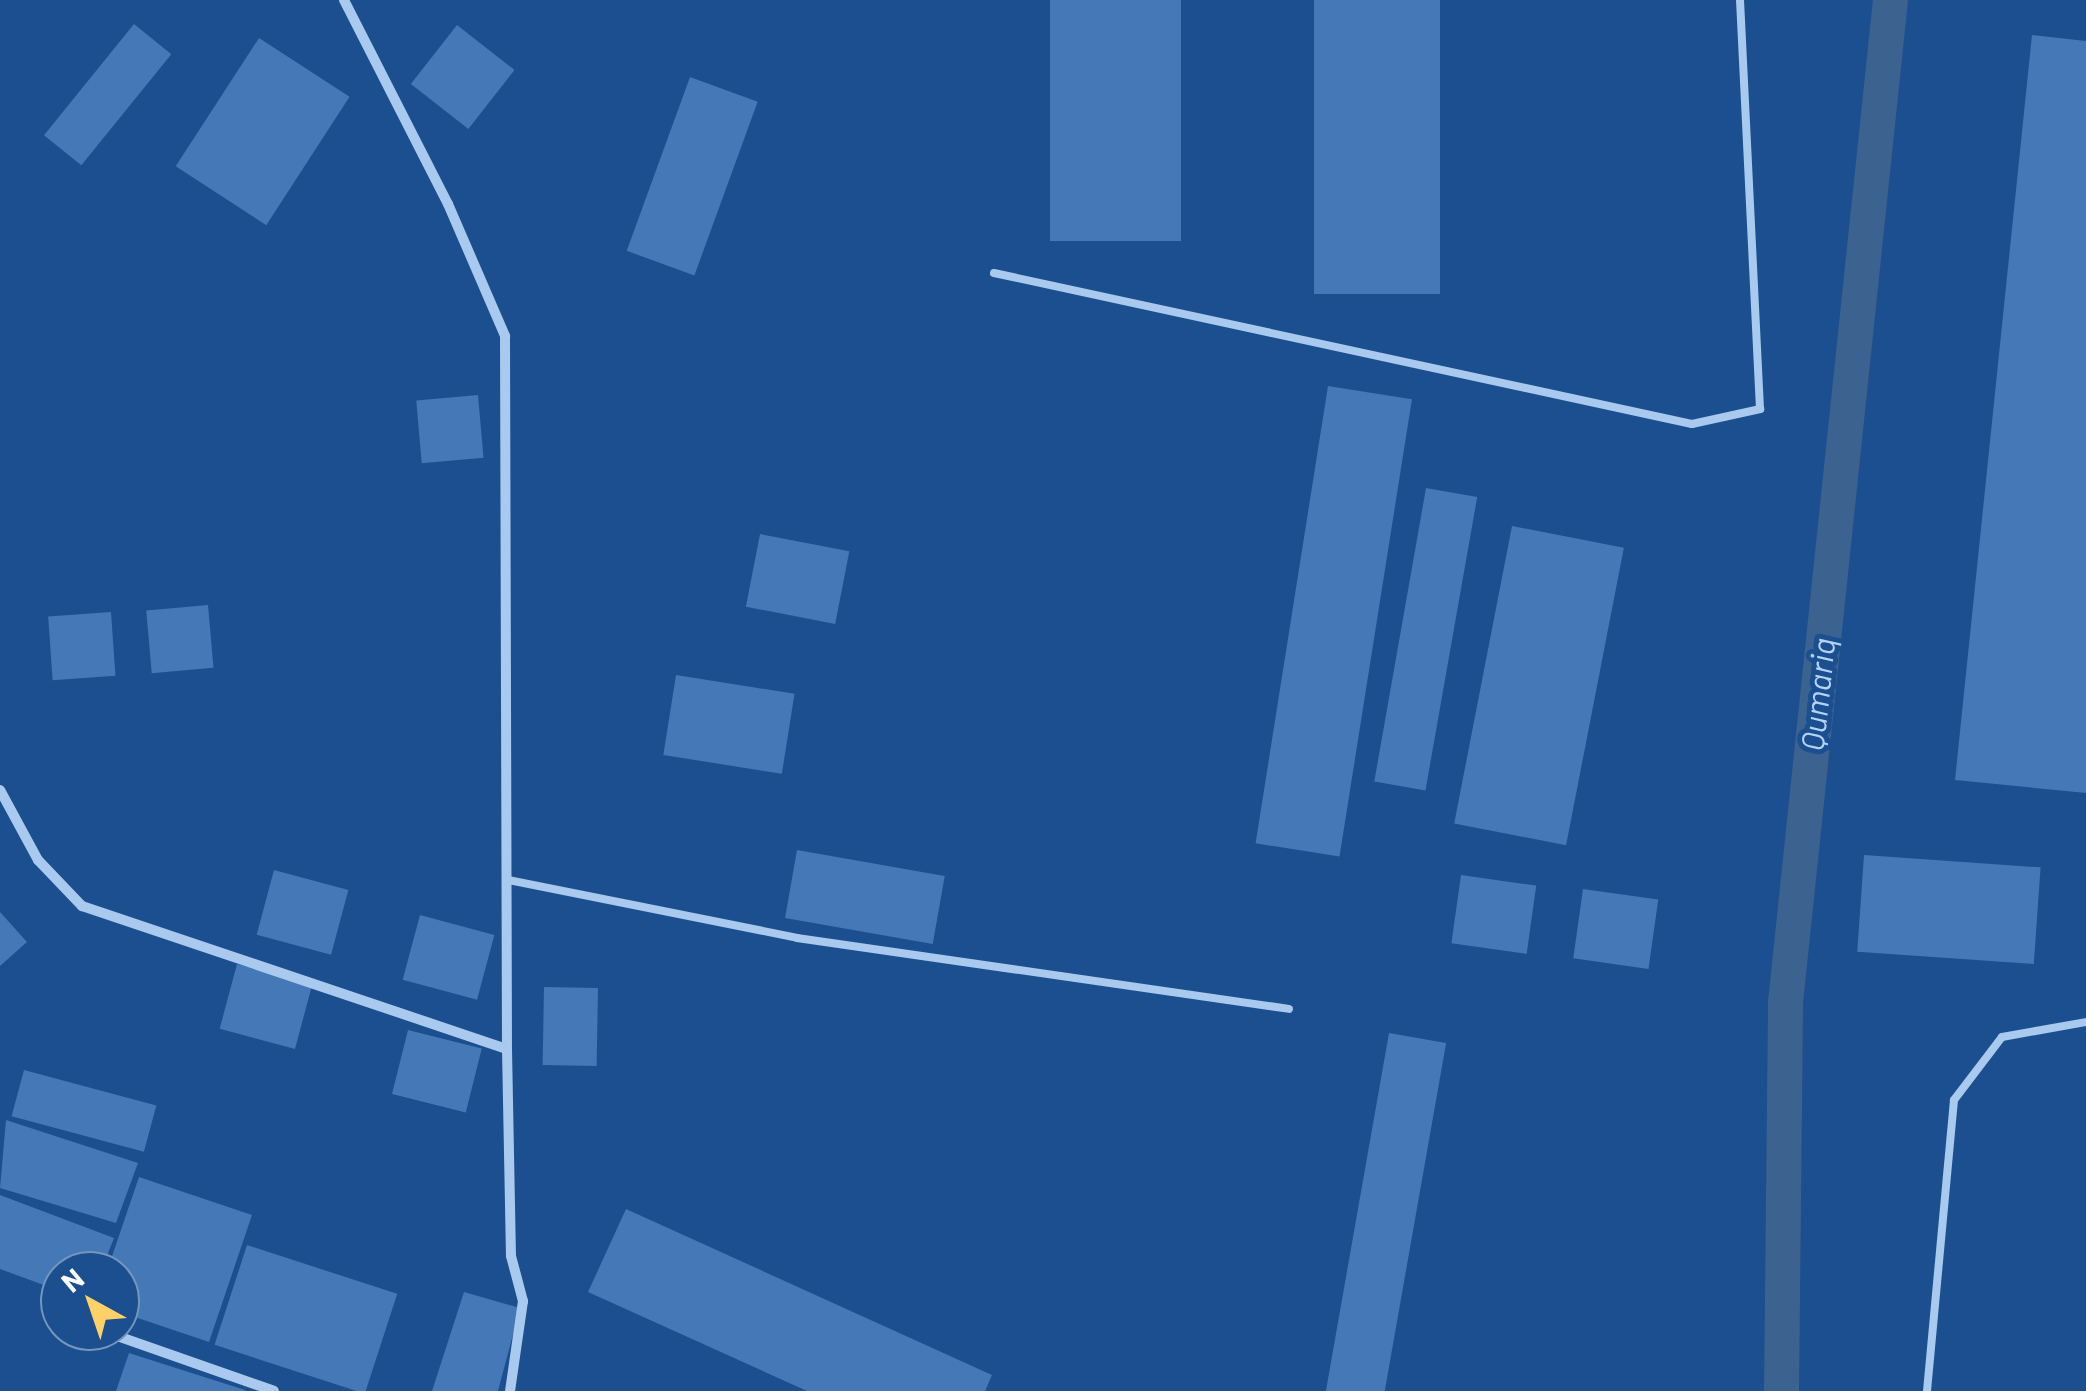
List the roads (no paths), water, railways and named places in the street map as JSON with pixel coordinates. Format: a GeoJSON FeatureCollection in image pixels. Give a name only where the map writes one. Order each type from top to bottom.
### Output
{"type":"FeatureCollection","features":[{"type":"Feature","properties":{"kind":"street"},"geometry":{"type":"LineString","coordinates":[[344,0],[448,204],[505,336],[507,1048],[511,1256],[522,1301],[510,1391]]}},
{"type":"Feature","properties":{"kind":"street"},"geometry":{"type":"LineString","coordinates":[[0,790],[38,860],[82,906],[507,1048]]}},
{"type":"Feature","properties":{"kind":"street"},"geometry":{"type":"LineString","coordinates":[[140,1344],[274,1391]]}},
{"type":"Feature","properties":{"kind":"lane"},"geometry":{"type":"LineString","coordinates":[[994,274],[1692,424],[1760,409],[1740,0]]}},
{"type":"Feature","properties":{"kind":"lane"},"geometry":{"type":"LineString","coordinates":[[508,880],[797,938],[1290,1009]]}},
{"type":"Feature","properties":{"kind":"lane"},"geometry":{"type":"LineString","coordinates":[[1926,1391],[1954,1100],[2002,1037],[2086,1022]]}},
{"type":"Feature","properties":{"kind":"waterway","name":"Qumariq"},"geometry":{"type":"LineString","coordinates":[[1781,1391],[1785,1002],[1890,0]]}}]}
